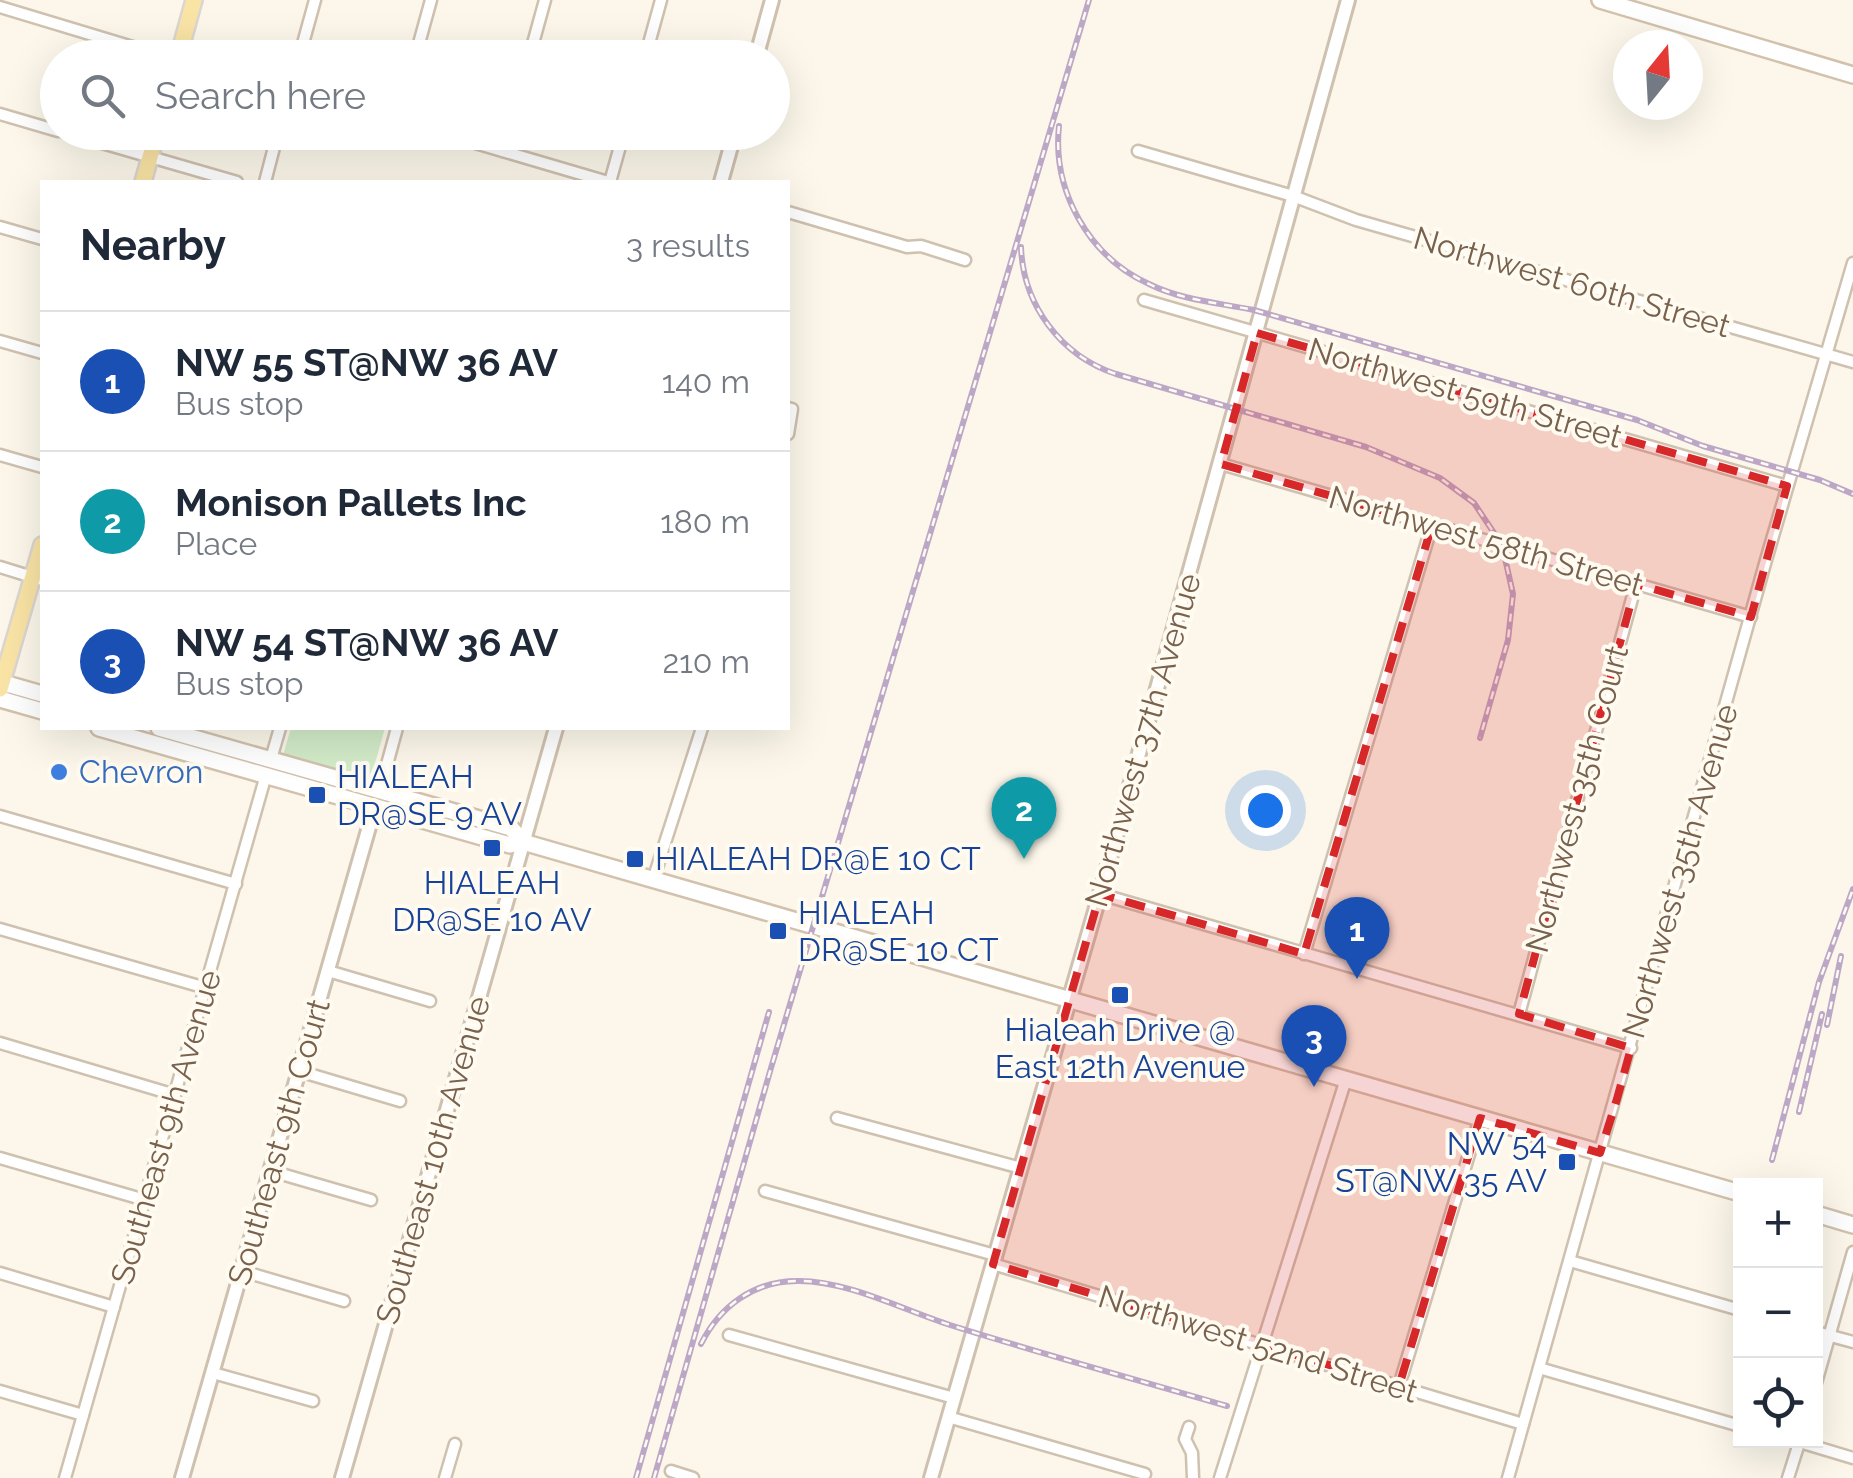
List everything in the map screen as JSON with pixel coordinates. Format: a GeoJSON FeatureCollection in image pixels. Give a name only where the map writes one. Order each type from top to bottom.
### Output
{"type":"FeatureCollection","features":[{"type":"Feature","properties":{"kind":"main road"},"geometry":{"type":"LineString","coordinates":[[183,40],[194,0]]}},
{"type":"Feature","properties":{"kind":"main road"},"geometry":{"type":"LineString","coordinates":[[1600,0],[1636,5],[1853,75]]}},
{"type":"Feature","properties":{"kind":"main road"},"geometry":{"type":"LineString","coordinates":[[144,180],[152,150]]}},
{"type":"Feature","properties":{"kind":"main road"},"geometry":{"type":"LineString","coordinates":[[0,688],[38,578]]}},
{"type":"Feature","properties":{"kind":"main road"},"geometry":{"type":"LineString","coordinates":[[0,688],[40,694]]}},
{"type":"Feature","properties":{"kind":"main road"},"geometry":{"type":"LineString","coordinates":[[0,688],[40,711]]}},
{"type":"Feature","properties":{"kind":"main road"},"geometry":{"type":"LineString","coordinates":[[106,730],[191,754],[268,767]]}},
{"type":"Feature","properties":{"kind":"main road"},"geometry":{"type":"LineString","coordinates":[[164,730],[278,772],[352,793],[374,794],[512,828],[524,842],[1733,1191]]}},
{"type":"Feature","properties":{"kind":"main road"},"geometry":{"type":"LineString","coordinates":[[1823,1216],[1853,1225]]}},
{"type":"Feature","properties":{"kind":"street"},"geometry":{"type":"LineString","coordinates":[[303,40],[315,0]]}},
{"type":"Feature","properties":{"kind":"street"},"geometry":{"type":"LineString","coordinates":[[420,40],[431,0]]}},
{"type":"Feature","properties":{"kind":"street"},"geometry":{"type":"LineString","coordinates":[[534,40],[545,0]]}},
{"type":"Feature","properties":{"kind":"street"},"geometry":{"type":"LineString","coordinates":[[649,40],[660,0]]}},
{"type":"Feature","properties":{"kind":"street"},"geometry":{"type":"LineString","coordinates":[[761,40],[772,0]]}},
{"type":"Feature","properties":{"kind":"street","name":"Northwest 37th Avenue"},"geometry":{"type":"LineString","coordinates":[[930,1478],[1100,894],[1348,0]]}},
{"type":"Feature","properties":{"kind":"street"},"geometry":{"type":"LineString","coordinates":[[0,7],[110,40]]}},
{"type":"Feature","properties":{"kind":"street"},"geometry":{"type":"LineString","coordinates":[[0,114],[40,126]]}},
{"type":"Feature","properties":{"kind":"street"},"geometry":{"type":"LineString","coordinates":[[125,150],[230,180]]}},
{"type":"Feature","properties":{"kind":"street"},"geometry":{"type":"LineString","coordinates":[[266,180],[273,150]]}},
{"type":"Feature","properties":{"kind":"street"},"geometry":{"type":"LineString","coordinates":[[500,150],[602,180]]}},
{"type":"Feature","properties":{"kind":"street"},"geometry":{"type":"LineString","coordinates":[[610,180],[619,150]]}},
{"type":"Feature","properties":{"kind":"street"},"geometry":{"type":"LineString","coordinates":[[723,180],[730,150]]}},
{"type":"Feature","properties":{"kind":"street","name":"Northwest 60th Street"},"geometry":{"type":"LineString","coordinates":[[1138,150],[1293,196],[1356,220],[1853,362]]}},
{"type":"Feature","properties":{"kind":"street"},"geometry":{"type":"LineString","coordinates":[[790,213],[907,248],[922,246],[965,260]]}},
{"type":"Feature","properties":{"kind":"street"},"geometry":{"type":"LineString","coordinates":[[0,227],[40,238]]}},
{"type":"Feature","properties":{"kind":"street","name":"Northwest 35th Avenue"},"geometry":{"type":"LineString","coordinates":[[1508,1478],[1853,264]]}},
{"type":"Feature","properties":{"kind":"street","name":"Northwest 59th Street"},"geometry":{"type":"LineString","coordinates":[[1144,300],[1788,486]]}},
{"type":"Feature","properties":{"kind":"street"},"geometry":{"type":"LineString","coordinates":[[0,341],[40,352]]}},
{"type":"Feature","properties":{"kind":"street"},"geometry":{"type":"LineString","coordinates":[[0,455],[40,466]]}},
{"type":"Feature","properties":{"kind":"street","name":"Northwest 58th Street"},"geometry":{"type":"LineString","coordinates":[[1220,464],[1751,617]]}},
{"type":"Feature","properties":{"kind":"street"},"geometry":{"type":"LineString","coordinates":[[1304,954],[1432,525]]}},
{"type":"Feature","properties":{"kind":"street"},"geometry":{"type":"LineString","coordinates":[[0,568],[38,578]]}},
{"type":"Feature","properties":{"kind":"street","name":"Northwest 35th Court"},"geometry":{"type":"LineString","coordinates":[[1520,1014],[1636,584]]}},
{"type":"Feature","properties":{"kind":"street","name":"Southeast 9th Avenue"},"geometry":{"type":"LineString","coordinates":[[65,1478],[279,730]]}},
{"type":"Feature","properties":{"kind":"street"},"geometry":{"type":"LineString","coordinates":[[374,794],[396,730]]}},
{"type":"Feature","properties":{"kind":"street","name":"Southeast 10th Avenue"},"geometry":{"type":"LineString","coordinates":[[342,1478],[555,730]]}},
{"type":"Feature","properties":{"kind":"street"},"geometry":{"type":"LineString","coordinates":[[653,880],[701,730]]}},
{"type":"Feature","properties":{"kind":"street","name":"Southeast 9th Court"},"geometry":{"type":"LineString","coordinates":[[186,1477],[374,794]]}},
{"type":"Feature","properties":{"kind":"street"},"geometry":{"type":"LineString","coordinates":[[0,816],[236,884]]}},
{"type":"Feature","properties":{"kind":"street"},"geometry":{"type":"LineString","coordinates":[[1100,894],[1630,1048]]}},
{"type":"Feature","properties":{"kind":"street"},"geometry":{"type":"LineString","coordinates":[[0,929],[206,988]]}},
{"type":"Feature","properties":{"kind":"street"},"geometry":{"type":"LineString","coordinates":[[328,971],[430,1001]]}},
{"type":"Feature","properties":{"kind":"street"},"geometry":{"type":"LineString","coordinates":[[0,1043],[175,1095]]}},
{"type":"Feature","properties":{"kind":"street"},"geometry":{"type":"LineString","coordinates":[[299,1071],[400,1101]]}},
{"type":"Feature","properties":{"kind":"street"},"geometry":{"type":"LineString","coordinates":[[1220,1478],[1346,1078]]}},
{"type":"Feature","properties":{"kind":"street"},"geometry":{"type":"LineString","coordinates":[[838,1118],[1020,1168]]}},
{"type":"Feature","properties":{"kind":"street"},"geometry":{"type":"LineString","coordinates":[[1399,1386],[1480,1118]]}},
{"type":"Feature","properties":{"kind":"street"},"geometry":{"type":"LineString","coordinates":[[0,1158],[145,1200]]}},
{"type":"Feature","properties":{"kind":"street"},"geometry":{"type":"LineString","coordinates":[[270,1171],[371,1200]]}},
{"type":"Feature","properties":{"kind":"street","name":"Northwest 52nd Street"},"geometry":{"type":"LineString","coordinates":[[765,1191],[1523,1424]]}},
{"type":"Feature","properties":{"kind":"street"},"geometry":{"type":"LineString","coordinates":[[1822,1358],[1853,1252]]}},
{"type":"Feature","properties":{"kind":"street"},"geometry":{"type":"LineString","coordinates":[[1570,1262],[1733,1308]]}},
{"type":"Feature","properties":{"kind":"street"},"geometry":{"type":"LineString","coordinates":[[242,1271],[344,1301]]}},
{"type":"Feature","properties":{"kind":"street"},"geometry":{"type":"LineString","coordinates":[[0,1273],[114,1307]]}},
{"type":"Feature","properties":{"kind":"street"},"geometry":{"type":"LineString","coordinates":[[1823,1334],[1853,1342]]}},
{"type":"Feature","properties":{"kind":"street"},"geometry":{"type":"LineString","coordinates":[[729,1335],[954,1398]]}},
{"type":"Feature","properties":{"kind":"street"},"geometry":{"type":"LineString","coordinates":[[1539,1368],[1733,1424]]}},
{"type":"Feature","properties":{"kind":"street"},"geometry":{"type":"LineString","coordinates":[[213,1373],[313,1401]]}},
{"type":"Feature","properties":{"kind":"street"},"geometry":{"type":"LineString","coordinates":[[0,1391],[83,1415]]}},
{"type":"Feature","properties":{"kind":"street"},"geometry":{"type":"LineString","coordinates":[[948,1417],[1145,1474]]}},
{"type":"Feature","properties":{"kind":"street"},"geometry":{"type":"LineString","coordinates":[[1189,1427],[1185,1440],[1192,1453],[1193,1478]]}},
{"type":"Feature","properties":{"kind":"street"},"geometry":{"type":"LineString","coordinates":[[445,1478],[455,1444]]}},
{"type":"Feature","properties":{"kind":"street"},"geometry":{"type":"LineString","coordinates":[[1788,1478],[1795,1448]]}},
{"type":"Feature","properties":{"kind":"street"},"geometry":{"type":"LineString","coordinates":[[1820,1448],[1853,1458]]}},
{"type":"Feature","properties":{"kind":"street"},"geometry":{"type":"LineString","coordinates":[[670,1472],[693,1478]]}},
{"type":"Feature","properties":{"kind":"highlighted area"},"geometry":{"type":"Polygon","coordinates":[[[1257,333],[1787,486],[1751,617],[1636,584],[1519,1014],[1631,1048],[1617,1099],[1600,1153],[1480,1118],[1399,1386],[993,1264],[1100,894],[1304,954],[1432,525],[1221,464],[1257,333]]]}},
{"type":"Feature","properties":{"kind":"green space"},"geometry":{"type":"Polygon","coordinates":[[[290,730],[384,730],[370,781],[283,755],[290,730]]]}},
{"type":"Feature","properties":{"kind":"railway"},"geometry":{"type":"LineString","coordinates":[[654,1478],[771,1068],[1089,0]]}},
{"type":"Feature","properties":{"kind":"railway"},"geometry":{"type":"LineString","coordinates":[[1059,126],[1062,174],[1079,219],[1109,257],[1149,284],[1187,297],[1254,310],[1637,420],[1703,446],[1820,480],[1853,494]]}},
{"type":"Feature","properties":{"kind":"railway"},"geometry":{"type":"LineString","coordinates":[[1021,247],[1023,268],[1037,308],[1062,341],[1096,366],[1366,447],[1440,478],[1474,503],[1502,545],[1513,594],[1508,640],[1480,738]]}},
{"type":"Feature","properties":{"kind":"railway"},"geometry":{"type":"LineString","coordinates":[[1772,1160],[1819,982],[1853,889]]}},
{"type":"Feature","properties":{"kind":"railway"},"geometry":{"type":"LineString","coordinates":[[1827,1025],[1841,956]]}},
{"type":"Feature","properties":{"kind":"railway"},"geometry":{"type":"LineString","coordinates":[[636,1478],[769,1012]]}},
{"type":"Feature","properties":{"kind":"railway"},"geometry":{"type":"LineString","coordinates":[[1799,1112],[1822,1014]]}},
{"type":"Feature","properties":{"kind":"railway"},"geometry":{"type":"LineString","coordinates":[[701,1344],[718,1318],[740,1298],[781,1282],[816,1282],[1227,1406]]}},
{"type":"Feature","properties":{"kind":"place","name":"Chevron"},"geometry":{"type":"Point","coordinates":[59,772]}},
{"type":"Feature","properties":{"kind":"place","name":"HIALEAH DR@SE 9 AV"},"geometry":{"type":"Point","coordinates":[317,795]}},
{"type":"Feature","properties":{"kind":"place","name":"HIALEAH DR@SE 10 AV"},"geometry":{"type":"Point","coordinates":[492,848]}},
{"type":"Feature","properties":{"kind":"place","name":"HIALEAH DR@E 10 CT"},"geometry":{"type":"Point","coordinates":[635,859]}},
{"type":"Feature","properties":{"kind":"place","name":"Monison Pallets Inc"},"geometry":{"type":"Point","coordinates":[1024,859]}},
{"type":"Feature","properties":{"kind":"place","name":"HIALEAH DR@SE 10 CT"},"geometry":{"type":"Point","coordinates":[778,931]}},
{"type":"Feature","properties":{"kind":"place","name":"NW 55 ST@NW 36 AV"},"geometry":{"type":"Point","coordinates":[1357,979]}},
{"type":"Feature","properties":{"kind":"place","name":"Hialeah Drive @ East 12th Avenue"},"geometry":{"type":"Point","coordinates":[1120,995]}},
{"type":"Feature","properties":{"kind":"place","name":"NW 54 ST@NW 36 AV"},"geometry":{"type":"Point","coordinates":[1314,1087]}},
{"type":"Feature","properties":{"kind":"place","name":"NW 54 ST@NW 35 AV"},"geometry":{"type":"Point","coordinates":[1567,1162]}}]}
